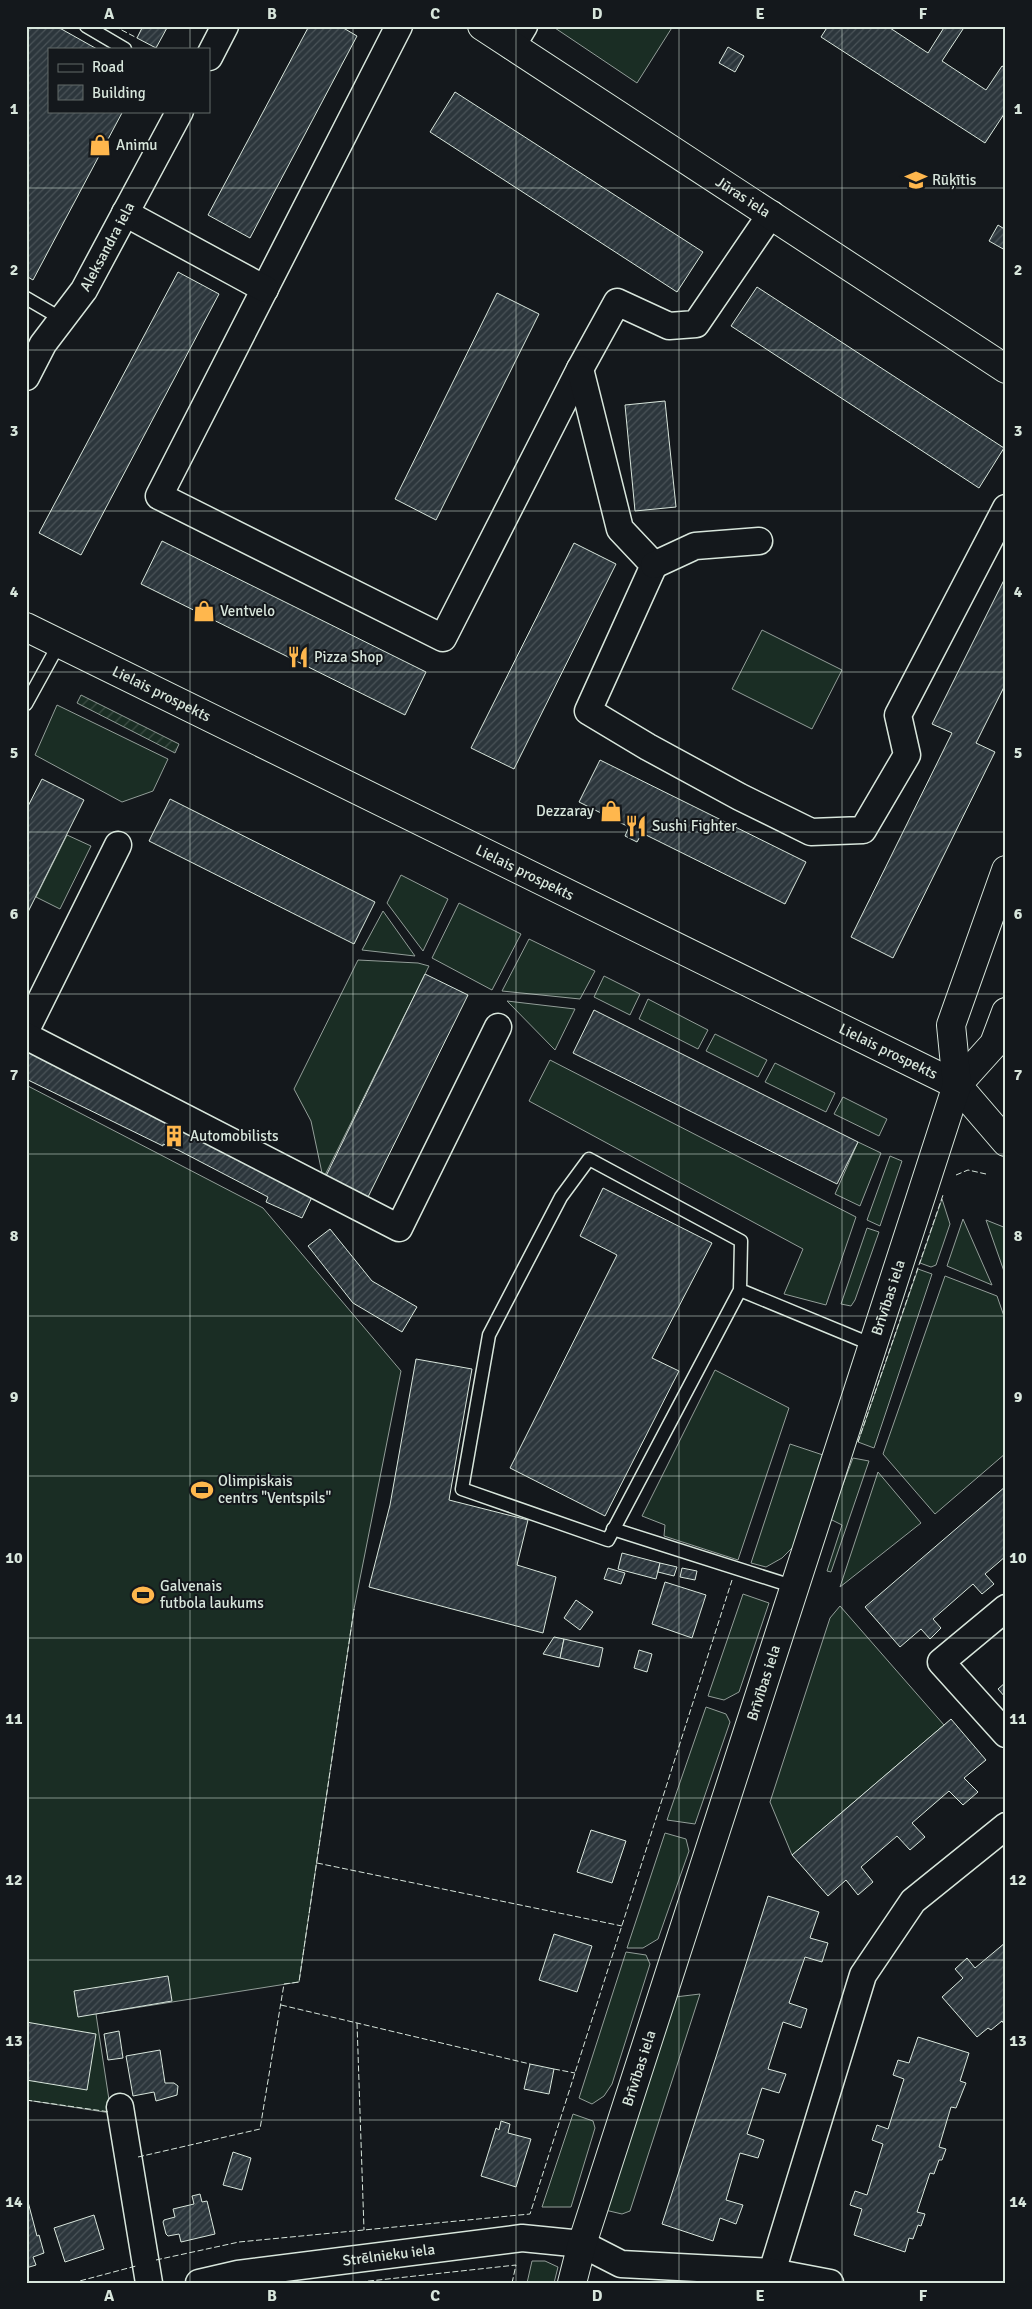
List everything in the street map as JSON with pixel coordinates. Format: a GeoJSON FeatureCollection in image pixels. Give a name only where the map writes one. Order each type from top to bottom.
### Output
{"type":"FeatureCollection","features":[{"type":"Feature","properties":{"kind":"street"},"geometry":{"type":"LineString","coordinates":[[210,55],[225,26]]}},
{"type":"Feature","properties":{"kind":"street"},"geometry":{"type":"LineString","coordinates":[[399,26],[159,496],[443,638],[580,369],[617,302],[669,326],[696,324],[771,214]]}},
{"type":"Feature","properties":{"kind":"street","name":"Jūras iela"},"geometry":{"type":"LineString","coordinates":[[482,26],[518,36],[771,214],[1006,369]]}},
{"type":"Feature","properties":{"kind":"street","name":"Aleksandra iela"},"geometry":{"type":"LineString","coordinates":[[26,377],[43,344],[84,290],[179,112]]}},
{"type":"Feature","properties":{"kind":"street"},"geometry":{"type":"LineString","coordinates":[[125,213],[265,289]]}},
{"type":"Feature","properties":{"kind":"street"},"geometry":{"type":"LineString","coordinates":[[580,369],[620,529],[654,565]]}},
{"type":"Feature","properties":{"kind":"street"},"geometry":{"type":"LineString","coordinates":[[759,541],[695,546],[654,565],[588,711],[648,747],[732,793],[811,832],[863,830],[906,755],[898,714],[1006,508]]}},
{"type":"Feature","properties":{"kind":"street","name":"Lielais prospekts"},"geometry":{"type":"LineString","coordinates":[[26,627],[957,1085],[1006,1142]]}},
{"type":"Feature","properties":{"kind":"street"},"geometry":{"type":"LineString","coordinates":[[26,1030],[118,845]]}},
{"type":"Feature","properties":{"kind":"street","name":"Brīvības iela"},"geometry":{"type":"LineString","coordinates":[[572,2283],[582,2244],[957,1085],[951,1025],[1006,870]]}},
{"type":"Feature","properties":{"kind":"street","name":"Brīvības iela"},"geometry":{"type":"LineString","coordinates":[[957,1085],[994,1044],[1006,1012]]}},
{"type":"Feature","properties":{"kind":"street"},"geometry":{"type":"LineString","coordinates":[[26,1036],[400,1228],[498,1027]]}},
{"type":"Feature","properties":{"kind":"street"},"geometry":{"type":"LineString","coordinates":[[1006,1608],[941,1662],[1006,1734]]}},
{"type":"Feature","properties":{"kind":"street"},"geometry":{"type":"LineString","coordinates":[[772,2272],[863,1975],[912,1901],[1006,1826]]}},
{"type":"Feature","properties":{"kind":"street"},"geometry":{"type":"LineString","coordinates":[[120,2107],[149,2283]]}},
{"type":"Feature","properties":{"kind":"street","name":"Strēlnieku iela"},"geometry":{"type":"LineString","coordinates":[[199,2283],[238,2274],[522,2238],[582,2244]]}},
{"type":"Feature","properties":{"kind":"street"},"geometry":{"type":"LineString","coordinates":[[582,2244],[621,2264],[722,2277],[772,2272],[815,2281]]}},
{"type":"Feature","properties":{"kind":"lane"},"geometry":{"type":"LineString","coordinates":[[86,26],[123,48]]}},
{"type":"Feature","properties":{"kind":"lane"},"geometry":{"type":"LineString","coordinates":[[26,298],[62,319]]}},
{"type":"Feature","properties":{"kind":"lane"},"geometry":{"type":"LineString","coordinates":[[26,704],[59,644]]}},
{"type":"Feature","properties":{"kind":"lane"},"geometry":{"type":"LineString","coordinates":[[589,1159],[741,1241],[740,1290],[608,1540],[462,1489],[489,1335],[561,1197],[589,1159]]}},
{"type":"Feature","properties":{"kind":"lane"},"geometry":{"type":"LineString","coordinates":[[740,1290],[873,1346]]}},
{"type":"Feature","properties":{"kind":"lane"},"geometry":{"type":"LineString","coordinates":[[613,1529],[795,1587]]}},
{"type":"Feature","properties":{"kind":"green space"},"geometry":{"type":"Polygon","coordinates":[[[552,26],[673,26],[637,83],[552,26]]]}},
{"type":"Feature","properties":{"kind":"green space"},"geometry":{"type":"Polygon","coordinates":[[[762,630],[842,670],[812,729],[732,689],[762,630]]]}},
{"type":"Feature","properties":{"kind":"green space"},"geometry":{"type":"Polygon","coordinates":[[[81,695],[179,744],[175,753],[77,703],[81,695]]]}},
{"type":"Feature","properties":{"kind":"green space"},"geometry":{"type":"Polygon","coordinates":[[[57,705],[168,759],[153,791],[122,802],[35,755],[57,705]]]}},
{"type":"Feature","properties":{"kind":"green space"},"geometry":{"type":"Polygon","coordinates":[[[67,835],[91,846],[60,909],[36,897],[67,835]]]}},
{"type":"Feature","properties":{"kind":"green space"},"geometry":{"type":"Polygon","coordinates":[[[401,875],[448,899],[423,951],[387,903],[401,875]]]}},
{"type":"Feature","properties":{"kind":"green space"},"geometry":{"type":"Polygon","coordinates":[[[459,903],[521,934],[492,990],[432,958],[459,903]]]}},
{"type":"Feature","properties":{"kind":"green space"},"geometry":{"type":"Polygon","coordinates":[[[383,911],[415,956],[362,950],[383,911]]]}},
{"type":"Feature","properties":{"kind":"green space"},"geometry":{"type":"Polygon","coordinates":[[[529,939],[595,971],[580,999],[502,991],[529,939]]]}},
{"type":"Feature","properties":{"kind":"green space"},"geometry":{"type":"Polygon","coordinates":[[[358,960],[418,963],[429,966],[325,1175],[322,1173],[311,1121],[294,1089],[358,960]]]}},
{"type":"Feature","properties":{"kind":"green space"},"geometry":{"type":"Polygon","coordinates":[[[604,976],[640,994],[630,1015],[594,997],[604,976]]]}},
{"type":"Feature","properties":{"kind":"green space"},"geometry":{"type":"Polygon","coordinates":[[[648,999],[708,1030],[698,1049],[639,1019],[648,999]]]}},
{"type":"Feature","properties":{"kind":"green space"},"geometry":{"type":"Polygon","coordinates":[[[507,1001],[575,1009],[555,1050],[507,1001]]]}},
{"type":"Feature","properties":{"kind":"green space"},"geometry":{"type":"Polygon","coordinates":[[[715,1034],[767,1060],[758,1077],[706,1051],[715,1034]]]}},
{"type":"Feature","properties":{"kind":"green space"},"geometry":{"type":"Polygon","coordinates":[[[550,1060],[856,1217],[826,1305],[784,1294],[803,1249],[529,1101],[550,1060]]]}},
{"type":"Feature","properties":{"kind":"green space"},"geometry":{"type":"Polygon","coordinates":[[[775,1063],[835,1093],[826,1112],[765,1082],[775,1063]]]}},
{"type":"Feature","properties":{"kind":"green space","name":"Olimpiskais centrs \"Ventspils\""},"geometry":{"type":"Polygon","coordinates":[[[26,1085],[263,1208],[401,1371],[354,1609],[299,1982],[96,2014],[111,2113],[26,2100],[26,1085]]]}},
{"type":"Feature","properties":{"kind":"green space"},"geometry":{"type":"Polygon","coordinates":[[[843,1097],[887,1119],[879,1136],[834,1114],[843,1097]]]}},
{"type":"Feature","properties":{"kind":"green space"},"geometry":{"type":"Polygon","coordinates":[[[858,1142],[881,1153],[860,1206],[835,1194],[858,1142]]]}},
{"type":"Feature","properties":{"kind":"green space"},"geometry":{"type":"Polygon","coordinates":[[[890,1156],[902,1161],[880,1226],[867,1220],[890,1156]]]}},
{"type":"Feature","properties":{"kind":"green space"},"geometry":{"type":"Polygon","coordinates":[[[942,1199],[950,1224],[936,1265],[931,1267],[920,1263],[942,1199]]]}},
{"type":"Feature","properties":{"kind":"green space"},"geometry":{"type":"Polygon","coordinates":[[[963,1219],[992,1285],[947,1266],[963,1219]]]}},
{"type":"Feature","properties":{"kind":"green space"},"geometry":{"type":"Polygon","coordinates":[[[986,1220],[1006,1228],[1006,1277],[986,1220]]]}},
{"type":"Feature","properties":{"kind":"green space"},"geometry":{"type":"Polygon","coordinates":[[[867,1228],[879,1232],[855,1300],[851,1306],[841,1304],[867,1228]]]}},
{"type":"Feature","properties":{"kind":"green space"},"geometry":{"type":"Polygon","coordinates":[[[918,1269],[932,1274],[874,1448],[858,1442],[918,1269]]]}},
{"type":"Feature","properties":{"kind":"green space"},"geometry":{"type":"Polygon","coordinates":[[[945,1276],[997,1296],[1006,1322],[1006,1453],[935,1514],[883,1454],[945,1276]]]}},
{"type":"Feature","properties":{"kind":"green space"},"geometry":{"type":"Polygon","coordinates":[[[715,1370],[789,1408],[738,1560],[664,1536],[665,1525],[642,1516],[715,1370]]]}},
{"type":"Feature","properties":{"kind":"green space"},"geometry":{"type":"Polygon","coordinates":[[[790,1444],[823,1455],[794,1546],[782,1558],[766,1567],[751,1563],[790,1444]]]}},
{"type":"Feature","properties":{"kind":"green space"},"geometry":{"type":"Polygon","coordinates":[[[853,1458],[869,1461],[831,1572],[827,1571],[842,1525],[830,1519],[853,1458]]]}},
{"type":"Feature","properties":{"kind":"green space"},"geometry":{"type":"Polygon","coordinates":[[[878,1472],[921,1523],[840,1587],[878,1472]]]}},
{"type":"Feature","properties":{"kind":"green space"},"geometry":{"type":"Polygon","coordinates":[[[743,1594],[769,1603],[739,1692],[724,1700],[708,1696],[743,1594]]]}},
{"type":"Feature","properties":{"kind":"green space"},"geometry":{"type":"Polygon","coordinates":[[[840,1606],[944,1725],[792,1855],[770,1802],[830,1618],[840,1606]]]}},
{"type":"Feature","properties":{"kind":"green space"},"geometry":{"type":"Polygon","coordinates":[[[706,1707],[726,1714],[730,1722],[695,1824],[667,1820],[706,1707]]]}},
{"type":"Feature","properties":{"kind":"green space"},"geometry":{"type":"Polygon","coordinates":[[[665,1833],[686,1839],[689,1851],[658,1939],[643,1948],[627,1948],[665,1833]]]}},
{"type":"Feature","properties":{"kind":"green space"},"geometry":{"type":"Polygon","coordinates":[[[626,1952],[646,1955],[650,1964],[612,2084],[604,2096],[592,2104],[579,2098],[626,1952]]]}},
{"type":"Feature","properties":{"kind":"green space"},"geometry":{"type":"Polygon","coordinates":[[[700,1994],[630,2211],[622,2214],[605,2210],[675,1997],[700,1994]]]}},
{"type":"Feature","properties":{"kind":"green space"},"geometry":{"type":"Polygon","coordinates":[[[573,2114],[593,2121],[595,2128],[571,2207],[542,2207],[573,2114]]]}},
{"type":"Feature","properties":{"kind":"green space"},"geometry":{"type":"Polygon","coordinates":[[[532,2261],[545,2261],[558,2267],[554,2283],[527,2283],[532,2261]]]}},
{"type":"Feature","properties":{"kind":"building"},"geometry":{"type":"Polygon","coordinates":[[[26,26],[56,26],[95,48],[48,48],[48,112],[122,112],[33,280],[26,276],[26,26]]]}},
{"type":"Feature","properties":{"kind":"building"},"geometry":{"type":"Polygon","coordinates":[[[143,26],[168,26],[156,48],[137,38],[143,26]]]}},
{"type":"Feature","properties":{"kind":"building"},"geometry":{"type":"Polygon","coordinates":[[[309,26],[340,26],[357,36],[250,238],[208,215],[309,26]]]}},
{"type":"Feature","properties":{"kind":"building"},"geometry":{"type":"Polygon","coordinates":[[[828,26],[887,26],[928,53],[945,26],[965,26],[942,61],[986,90],[1002,66],[1006,68],[1006,111],[985,143],[821,37],[828,26]]]}},
{"type":"Feature","properties":{"kind":"building"},"geometry":{"type":"Polygon","coordinates":[[[728,47],[744,56],[735,72],[719,63],[728,47]]]}},
{"type":"Feature","properties":{"kind":"building"},"geometry":{"type":"Polygon","coordinates":[[[455,92],[703,252],[677,292],[430,132],[455,92]]]}},
{"type":"Feature","properties":{"kind":"building"},"geometry":{"type":"Polygon","coordinates":[[[998,225],[1006,230],[1005,250],[989,241],[998,225]]]}},
{"type":"Feature","properties":{"kind":"building"},"geometry":{"type":"Polygon","coordinates":[[[178,272],[219,294],[81,555],[39,533],[178,272]]]}},
{"type":"Feature","properties":{"kind":"building"},"geometry":{"type":"Polygon","coordinates":[[[757,287],[1004,448],[979,488],[731,326],[757,287]]]}},
{"type":"Feature","properties":{"kind":"building"},"geometry":{"type":"Polygon","coordinates":[[[497,293],[539,314],[436,520],[395,499],[497,293]]]}},
{"type":"Feature","properties":{"kind":"building"},"geometry":{"type":"Polygon","coordinates":[[[665,401],[676,507],[635,511],[625,405],[665,401]]]}},
{"type":"Feature","properties":{"kind":"building"},"geometry":{"type":"Polygon","coordinates":[[[162,541],[426,672],[405,715],[141,584],[162,541]]]}},
{"type":"Feature","properties":{"kind":"building"},"geometry":{"type":"Polygon","coordinates":[[[574,543],[616,564],[514,769],[471,748],[574,543]]]}},
{"type":"Feature","properties":{"kind":"building"},"geometry":{"type":"Polygon","coordinates":[[[1006,576],[1006,683],[976,743],[995,752],[893,958],[851,937],[952,733],[932,724],[1006,576]]]}},
{"type":"Feature","properties":{"kind":"building"},"geometry":{"type":"Polygon","coordinates":[[[600,760],[806,862],[785,904],[642,833],[637,842],[625,836],[629,827],[579,802],[600,760]]]}},
{"type":"Feature","properties":{"kind":"building"},"geometry":{"type":"Polygon","coordinates":[[[42,779],[84,800],[26,916],[26,810],[42,779]]]}},
{"type":"Feature","properties":{"kind":"building"},"geometry":{"type":"Polygon","coordinates":[[[170,799],[375,902],[354,944],[149,841],[170,799]]]}},
{"type":"Feature","properties":{"kind":"building"},"geometry":{"type":"Polygon","coordinates":[[[425,974],[468,995],[366,1201],[324,1180],[425,974]]]}},
{"type":"Feature","properties":{"kind":"building"},"geometry":{"type":"Polygon","coordinates":[[[594,1010],[858,1142],[837,1184],[573,1053],[594,1010]]]}},
{"type":"Feature","properties":{"kind":"building","name":"Automobilists"},"geometry":{"type":"Polygon","coordinates":[[[26,1050],[313,1195],[302,1218],[266,1202],[268,1197],[178,1150],[163,1144],[163,1146],[26,1079],[26,1050]]]}},
{"type":"Feature","properties":{"kind":"building"},"geometry":{"type":"Polygon","coordinates":[[[603,1188],[712,1243],[652,1358],[679,1371],[605,1516],[510,1468],[617,1255],[580,1236],[603,1188]]]}},
{"type":"Feature","properties":{"kind":"building"},"geometry":{"type":"Polygon","coordinates":[[[330,1229],[372,1281],[417,1307],[402,1332],[353,1303],[308,1246],[330,1229]]]}},
{"type":"Feature","properties":{"kind":"building"},"geometry":{"type":"Polygon","coordinates":[[[416,1359],[472,1369],[449,1500],[528,1520],[517,1565],[556,1577],[543,1633],[369,1587],[390,1505],[416,1359]]]}},
{"type":"Feature","properties":{"kind":"building"},"geometry":{"type":"Polygon","coordinates":[[[1006,1486],[1006,1556],[985,1574],[994,1584],[982,1594],[973,1584],[933,1619],[941,1628],[930,1639],[921,1629],[900,1647],[865,1607],[1006,1486]]]}},
{"type":"Feature","properties":{"kind":"building"},"geometry":{"type":"Polygon","coordinates":[[[622,1553],[660,1563],[656,1579],[618,1569],[622,1553]]]}},
{"type":"Feature","properties":{"kind":"building"},"geometry":{"type":"Polygon","coordinates":[[[660,1563],[677,1567],[674,1576],[658,1572],[660,1563]]]}},
{"type":"Feature","properties":{"kind":"building"},"geometry":{"type":"Polygon","coordinates":[[[608,1568],[625,1573],[621,1584],[604,1579],[608,1568]]]}},
{"type":"Feature","properties":{"kind":"building"},"geometry":{"type":"Polygon","coordinates":[[[682,1568],[697,1571],[695,1580],[680,1577],[682,1568]]]}},
{"type":"Feature","properties":{"kind":"building"},"geometry":{"type":"Polygon","coordinates":[[[665,1582],[706,1595],[692,1638],[652,1624],[665,1582]]]}},
{"type":"Feature","properties":{"kind":"building"},"geometry":{"type":"Polygon","coordinates":[[[576,1600],[593,1612],[580,1630],[564,1618],[576,1600]]]}},
{"type":"Feature","properties":{"kind":"building"},"geometry":{"type":"Polygon","coordinates":[[[554,1637],[564,1639],[560,1658],[543,1654],[554,1637]]]}},
{"type":"Feature","properties":{"kind":"building"},"geometry":{"type":"Polygon","coordinates":[[[564,1639],[603,1648],[599,1667],[560,1658],[564,1639]]]}},
{"type":"Feature","properties":{"kind":"building"},"geometry":{"type":"Polygon","coordinates":[[[639,1650],[652,1654],[647,1672],[634,1668],[639,1650]]]}},
{"type":"Feature","properties":{"kind":"building"},"geometry":{"type":"Polygon","coordinates":[[[1006,1682],[1006,1698],[998,1689],[1006,1682]]]}},
{"type":"Feature","properties":{"kind":"building"},"geometry":{"type":"Polygon","coordinates":[[[951,1719],[986,1760],[964,1778],[978,1792],[963,1805],[949,1791],[912,1823],[925,1837],[910,1850],[897,1836],[861,1867],[873,1882],[858,1895],[846,1880],[828,1896],[792,1855],[951,1719]]]}},
{"type":"Feature","properties":{"kind":"building"},"geometry":{"type":"Polygon","coordinates":[[[591,1830],[626,1841],[612,1883],[577,1872],[591,1830]]]}},
{"type":"Feature","properties":{"kind":"building"},"geometry":{"type":"Polygon","coordinates":[[[768,1896],[819,1912],[810,1938],[828,1943],[822,1962],[805,1957],[789,2003],[807,2009],[801,2028],[783,2022],[768,2069],[786,2074],[779,2093],[762,2088],[747,2134],[764,2140],[758,2158],[740,2153],[726,2200],[743,2205],[736,2224],[720,2218],[713,2241],[662,2224],[768,1896]]]}},
{"type":"Feature","properties":{"kind":"building"},"geometry":{"type":"Polygon","coordinates":[[[554,1934],[592,1946],[577,1992],[539,1980],[554,1934]]]}},
{"type":"Feature","properties":{"kind":"building"},"geometry":{"type":"Polygon","coordinates":[[[1006,1942],[1006,2022],[1004,2024],[1002,2021],[991,2030],[988,2028],[977,2037],[942,1997],[963,1978],[955,1969],[967,1958],[975,1968],[1006,1942]]]}},
{"type":"Feature","properties":{"kind":"building"},"geometry":{"type":"Polygon","coordinates":[[[168,1976],[172,2001],[78,2017],[74,1991],[168,1976]]]}},
{"type":"Feature","properties":{"kind":"building"},"geometry":{"type":"Polygon","coordinates":[[[26,2022],[96,2034],[87,2090],[26,2080],[26,2022]]]}},
{"type":"Feature","properties":{"kind":"building"},"geometry":{"type":"Polygon","coordinates":[[[119,2031],[123,2058],[108,2060],[104,2034],[119,2031]]]}},
{"type":"Feature","properties":{"kind":"building"},"geometry":{"type":"Polygon","coordinates":[[[918,2037],[969,2053],[960,2081],[966,2083],[956,2108],[951,2107],[939,2147],[946,2149],[942,2160],[939,2160],[934,2174],[930,2173],[917,2212],[925,2214],[921,2226],[918,2225],[913,2239],[909,2238],[905,2252],[854,2235],[862,2209],[850,2205],[855,2191],[867,2195],[883,2144],[872,2140],[877,2125],[888,2129],[904,2079],[893,2075],[898,2060],[909,2063],[918,2037]]]}},
{"type":"Feature","properties":{"kind":"building"},"geometry":{"type":"Polygon","coordinates":[[[160,2050],[165,2083],[174,2083],[178,2086],[177,2095],[156,2101],[154,2092],[133,2096],[126,2056],[160,2050]]]}},
{"type":"Feature","properties":{"kind":"building"},"geometry":{"type":"Polygon","coordinates":[[[530,2064],[554,2069],[549,2094],[524,2089],[530,2064]]]}},
{"type":"Feature","properties":{"kind":"building"},"geometry":{"type":"Polygon","coordinates":[[[501,2121],[510,2124],[508,2133],[531,2139],[516,2187],[481,2176],[496,2128],[499,2130],[501,2121]]]}},
{"type":"Feature","properties":{"kind":"building"},"geometry":{"type":"Polygon","coordinates":[[[233,2152],[251,2158],[242,2190],[223,2185],[233,2152]]]}},
{"type":"Feature","properties":{"kind":"building"},"geometry":{"type":"Polygon","coordinates":[[[200,2194],[202,2202],[207,2201],[215,2234],[181,2242],[179,2234],[168,2236],[164,2220],[175,2217],[173,2209],[194,2204],[192,2196],[200,2194]]]}},
{"type":"Feature","properties":{"kind":"building"},"geometry":{"type":"Polygon","coordinates":[[[27,2198],[37,2236],[39,2235],[44,2253],[33,2257],[36,2265],[26,2268],[27,2198]]]}},
{"type":"Feature","properties":{"kind":"building"},"geometry":{"type":"Polygon","coordinates":[[[94,2215],[104,2249],[65,2262],[54,2228],[94,2215]]]}},
{"type":"Feature","properties":{"kind":"fence"},"geometry":{"type":"LineString","coordinates":[[114,26],[137,38]]}},
{"type":"Feature","properties":{"kind":"fence"},"geometry":{"type":"LineString","coordinates":[[956,1175],[968,1170],[986,1174]]}},
{"type":"Feature","properties":{"kind":"fence"},"geometry":{"type":"LineString","coordinates":[[858,1442],[943,1195]]}},
{"type":"Feature","properties":{"kind":"fence"},"geometry":{"type":"LineString","coordinates":[[156,2260],[239,2242],[530,2214],[732,1580]]}},
{"type":"Feature","properties":{"kind":"fence"},"geometry":{"type":"LineString","coordinates":[[138,2157],[260,2129],[284,1984],[299,1982],[354,1609]]}},
{"type":"Feature","properties":{"kind":"fence"},"geometry":{"type":"LineString","coordinates":[[317,1863],[622,1926]]}},
{"type":"Feature","properties":{"kind":"fence"},"geometry":{"type":"LineString","coordinates":[[281,2005],[530,2064]]}},
{"type":"Feature","properties":{"kind":"fence"},"geometry":{"type":"LineString","coordinates":[[357,2023],[364,2230]]}},
{"type":"Feature","properties":{"kind":"fence"},"geometry":{"type":"LineString","coordinates":[[554,2069],[575,2073]]}},
{"type":"Feature","properties":{"kind":"fence"},"geometry":{"type":"LineString","coordinates":[[26,2100],[110,2112]]}},
{"type":"Feature","properties":{"kind":"fence"},"geometry":{"type":"LineString","coordinates":[[351,2283],[516,2265],[512,2283]]}},
{"type":"Feature","properties":{"kind":"fence"},"geometry":{"type":"LineString","coordinates":[[72,2283],[136,2266]]}},
{"type":"Feature","properties":{"kind":"place","name":"Animu"},"geometry":{"type":"Point","coordinates":[100,145]}},
{"type":"Feature","properties":{"kind":"place","name":"Rūķītis"},"geometry":{"type":"Point","coordinates":[916,180]}},
{"type":"Feature","properties":{"kind":"place","name":"Ventvelo"},"geometry":{"type":"Point","coordinates":[204,611]}},
{"type":"Feature","properties":{"kind":"place","name":"Pizza Shop"},"geometry":{"type":"Point","coordinates":[298,657]}},
{"type":"Feature","properties":{"kind":"place","name":"Dezzaray"},"geometry":{"type":"Point","coordinates":[611,811]}},
{"type":"Feature","properties":{"kind":"place","name":"Sushi Fighter"},"geometry":{"type":"Point","coordinates":[636,826]}},
{"type":"Feature","properties":{"kind":"place","name":"Automobilists"},"geometry":{"type":"Point","coordinates":[174,1136]}},
{"type":"Feature","properties":{"kind":"place","name":"Olimpiskais centrs \"Ventspils\""},"geometry":{"type":"Point","coordinates":[202,1490]}},
{"type":"Feature","properties":{"kind":"place","name":"Galvenais futbola laukums"},"geometry":{"type":"Point","coordinates":[143,1595]}}]}
